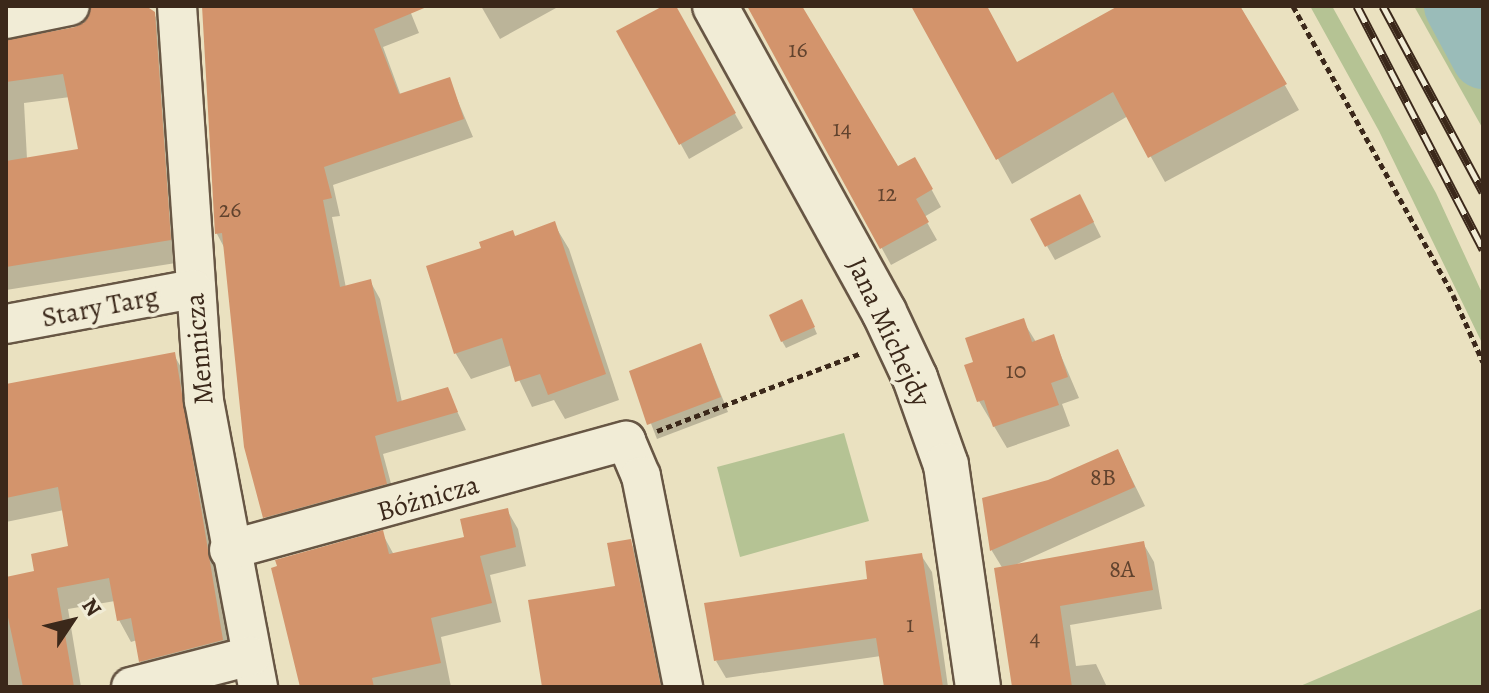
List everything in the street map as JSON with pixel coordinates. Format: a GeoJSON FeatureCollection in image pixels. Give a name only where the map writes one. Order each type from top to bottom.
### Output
{"type":"FeatureCollection","features":[{"type":"Feature","properties":{"kind":"street"},"geometry":{"type":"LineString","coordinates":[[6,19],[70,6]]}},
{"type":"Feature","properties":{"kind":"street","name":"Mennicza"},"geometry":{"type":"LineString","coordinates":[[177,6],[193,289],[208,434],[254,672]]}},
{"type":"Feature","properties":{"kind":"street","name":"Jana Michejdy"},"geometry":{"type":"LineString","coordinates":[[715,6],[884,312],[915,378],[946,465],[978,687]]}},
{"type":"Feature","properties":{"kind":"street","name":"Stary Targ"},"geometry":{"type":"LineString","coordinates":[[6,324],[193,289]]}},
{"type":"Feature","properties":{"kind":"street"},"geometry":{"type":"LineString","coordinates":[[626,441],[641,476],[683,687]]}},
{"type":"Feature","properties":{"kind":"street","name":"Bóżnicza"},"geometry":{"type":"LineString","coordinates":[[229,550],[399,508],[626,441]]}},
{"type":"Feature","properties":{"kind":"street"},"geometry":{"type":"LineString","coordinates":[[131,687],[254,672]]}},
{"type":"Feature","properties":{"kind":"path"},"geometry":{"type":"LineString","coordinates":[[1293,6],[1453,295],[1483,362]]}},
{"type":"Feature","properties":{"kind":"path"},"geometry":{"type":"LineString","coordinates":[[626,441],[861,353]]}},
{"type":"Feature","properties":{"kind":"path"},"geometry":{"type":"LineString","coordinates":[[1429,687],[1476,687]]}},
{"type":"Feature","properties":{"kind":"green space"},"geometry":{"type":"Polygon","coordinates":[[[1310,6],[1332,6],[1436,193],[1483,295],[1483,345],[1379,131],[1310,6]]]}},
{"type":"Feature","properties":{"kind":"green space"},"geometry":{"type":"Polygon","coordinates":[[[1414,6],[1483,6],[1483,129],[1414,6]]]}},
{"type":"Feature","properties":{"kind":"green space"},"geometry":{"type":"Polygon","coordinates":[[[844,433],[869,521],[740,557],[717,467],[844,433]]]}},
{"type":"Feature","properties":{"kind":"green space"},"geometry":{"type":"Polygon","coordinates":[[[1483,608],[1483,687],[1298,687],[1483,608]]]}},
{"type":"Feature","properties":{"kind":"building"},"geometry":{"type":"Polygon","coordinates":[[[91,6],[146,6],[155,12],[171,240],[6,267],[6,161],[78,149],[63,74],[6,82],[6,40],[75,27],[85,22],[91,6]]]}},
{"type":"Feature","properties":{"kind":"building"},"geometry":{"type":"Polygon","coordinates":[[[202,6],[429,6],[374,29],[399,94],[450,77],[464,119],[324,167],[332,198],[323,200],[340,287],[371,279],[397,402],[448,387],[458,412],[375,436],[387,484],[263,518],[244,447],[222,233],[215,234],[202,6]]]}},
{"type":"Feature","properties":{"kind":"building"},"geometry":{"type":"Polygon","coordinates":[[[663,6],[676,6],[736,113],[679,145],[616,31],[663,6]]]}},
{"type":"Feature","properties":{"kind":"building"},"geometry":{"type":"Polygon","coordinates":[[[747,6],[802,6],[898,166],[915,157],[933,189],[916,199],[929,222],[880,249],[747,6]]]}},
{"type":"Feature","properties":{"kind":"building"},"geometry":{"type":"Polygon","coordinates":[[[911,6],[987,6],[1017,62],[1118,6],[1240,6],[1287,84],[1148,158],[1113,92],[996,160],[911,6]]]}},
{"type":"Feature","properties":{"kind":"building"},"geometry":{"type":"Polygon","coordinates":[[[1080,194],[1094,222],[1045,247],[1030,219],[1080,194]]]}},
{"type":"Feature","properties":{"kind":"building"},"geometry":{"type":"Polygon","coordinates":[[[555,221],[606,374],[548,395],[540,374],[515,382],[502,338],[454,354],[426,266],[481,248],[479,242],[513,230],[515,236],[555,221]]]}},
{"type":"Feature","properties":{"kind":"building"},"geometry":{"type":"Polygon","coordinates":[[[802,299],[815,327],[781,342],[769,315],[802,299]]]}},
{"type":"Feature","properties":{"kind":"building"},"geometry":{"type":"Polygon","coordinates":[[[1024,318],[1032,342],[1054,334],[1068,377],[1051,383],[1059,405],[993,427],[984,400],[977,402],[964,365],[973,362],[965,338],[1024,318]]]}},
{"type":"Feature","properties":{"kind":"building"},"geometry":{"type":"Polygon","coordinates":[[[701,343],[721,397],[647,425],[629,371],[701,343]]]}},
{"type":"Feature","properties":{"kind":"building"},"geometry":{"type":"Polygon","coordinates":[[[175,352],[223,640],[139,662],[131,618],[117,621],[109,578],[57,588],[74,687],[23,687],[6,608],[6,577],[34,571],[31,554],[68,546],[58,487],[6,498],[6,384],[175,352]]]}},
{"type":"Feature","properties":{"kind":"building"},"geometry":{"type":"Polygon","coordinates":[[[1118,449],[1135,487],[990,551],[982,498],[1048,480],[1118,449]]]}},
{"type":"Feature","properties":{"kind":"building"},"geometry":{"type":"Polygon","coordinates":[[[508,508],[516,547],[480,556],[492,603],[431,618],[441,663],[372,678],[374,687],[300,687],[271,568],[277,566],[275,560],[383,530],[389,554],[464,537],[460,519],[508,508]]]}},
{"type":"Feature","properties":{"kind":"building"},"geometry":{"type":"Polygon","coordinates":[[[631,539],[661,687],[542,687],[528,600],[615,586],[607,543],[631,539]]]}},
{"type":"Feature","properties":{"kind":"building"},"geometry":{"type":"Polygon","coordinates":[[[1144,541],[1153,590],[1060,606],[1072,687],[1012,687],[994,568],[1144,541]]]}},
{"type":"Feature","properties":{"kind":"building"},"geometry":{"type":"Polygon","coordinates":[[[922,553],[943,687],[884,687],[876,638],[714,661],[704,603],[867,579],[865,561],[922,553]]]}},
{"type":"Feature","properties":{"kind":"waterway"},"geometry":{"type":"LineString","coordinates":[[1455,6],[1483,58]]}},
{"type":"Feature","properties":{"kind":"railway"},"geometry":{"type":"LineString","coordinates":[[1357,6],[1483,249]]}},
{"type":"Feature","properties":{"kind":"railway"},"geometry":{"type":"LineString","coordinates":[[1383,6],[1483,192]]}}]}
